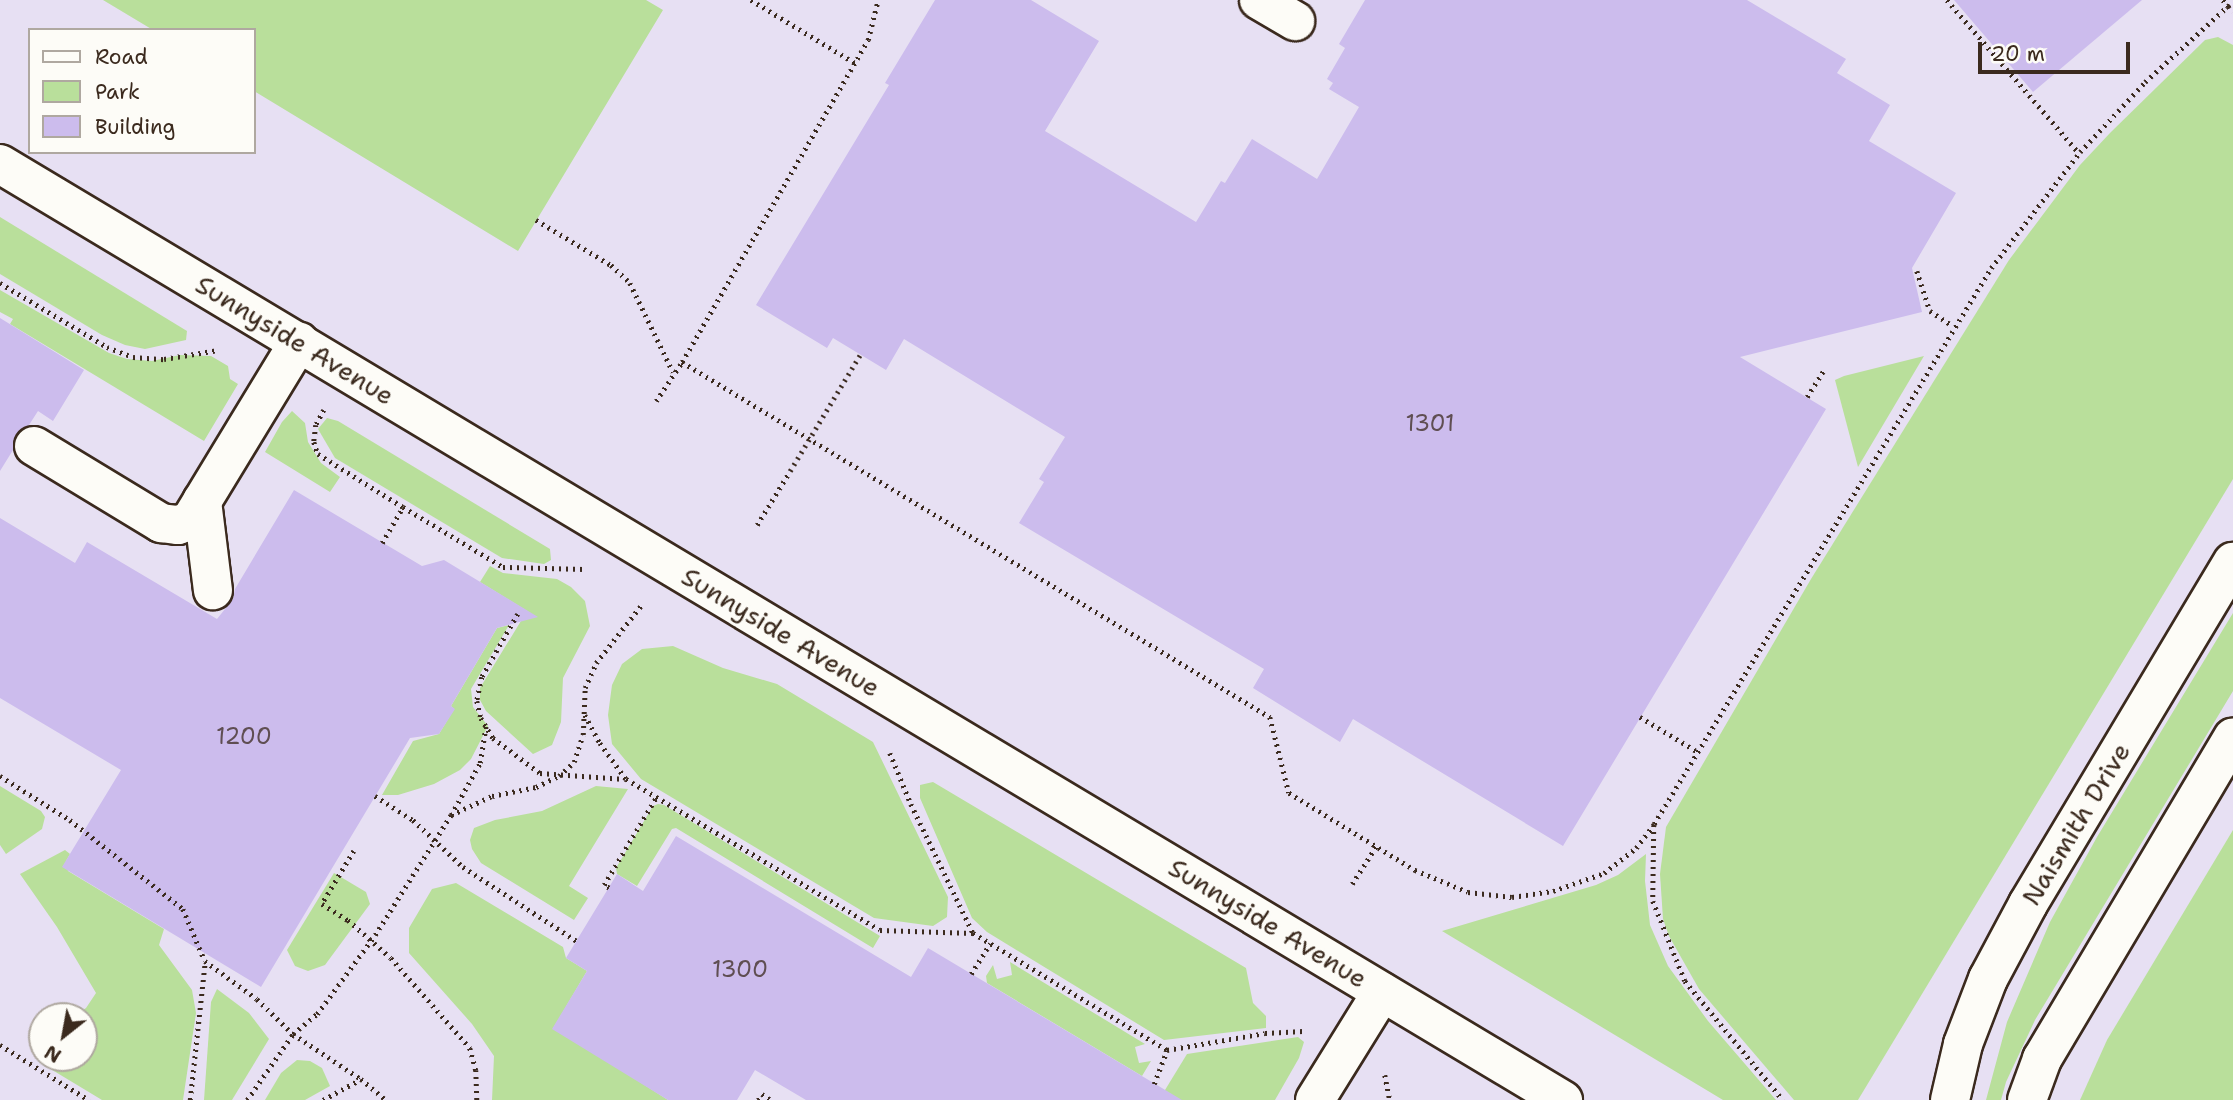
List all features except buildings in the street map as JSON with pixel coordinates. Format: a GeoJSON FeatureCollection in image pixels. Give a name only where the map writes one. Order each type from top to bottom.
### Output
{"type":"FeatureCollection","features":[{"type":"Feature","properties":{"kind":"street"},"geometry":{"type":"LineString","coordinates":[[1259,0],[1295,21]]}},
{"type":"Feature","properties":{"kind":"street","name":"Sunnyside Avenue"},"geometry":{"type":"LineString","coordinates":[[0,164],[1563,1100]]}},
{"type":"Feature","properties":{"kind":"street"},"geometry":{"type":"LineString","coordinates":[[34,446],[161,523],[178,525],[190,521],[299,342]]}},
{"type":"Feature","properties":{"kind":"street"},"geometry":{"type":"LineString","coordinates":[[202,502],[214,590]]}},
{"type":"Feature","properties":{"kind":"street","name":"Naismith Drive"},"geometry":{"type":"LineString","coordinates":[[1950,1100],[1963,1044],[1988,979],[2233,562]]}},
{"type":"Feature","properties":{"kind":"street"},"geometry":{"type":"LineString","coordinates":[[2027,1100],[2049,1047],[2233,737]]}},
{"type":"Feature","properties":{"kind":"street"},"geometry":{"type":"LineString","coordinates":[[1315,1100],[1382,992]]}},
{"type":"Feature","properties":{"kind":"path"},"geometry":{"type":"LineString","coordinates":[[751,0],[855,63]]}},
{"type":"Feature","properties":{"kind":"path"},"geometry":{"type":"LineString","coordinates":[[656,401],[682,362],[868,40],[878,0]]}},
{"type":"Feature","properties":{"kind":"path"},"geometry":{"type":"LineString","coordinates":[[1947,0],[2079,153]]}},
{"type":"Feature","properties":{"kind":"path"},"geometry":{"type":"LineString","coordinates":[[2223,0],[2230,4],[2233,11]]}},
{"type":"Feature","properties":{"kind":"path"},"geometry":{"type":"LineString","coordinates":[[682,362],[1270,717],[1289,793],[1443,883],[1468,892],[1512,897],[1553,891],[1604,873],[1636,848],[1654,824],[1698,752],[1953,326],[2024,223],[2079,153],[2145,82],[2230,4]]}},
{"type":"Feature","properties":{"kind":"path"},"geometry":{"type":"LineString","coordinates":[[536,220],[611,265],[630,284],[673,373]]}},
{"type":"Feature","properties":{"kind":"path"},"geometry":{"type":"LineString","coordinates":[[1917,271],[1930,311],[1953,326]]}},
{"type":"Feature","properties":{"kind":"path"},"geometry":{"type":"LineString","coordinates":[[0,283],[107,347],[133,357],[164,359],[229,347]]}},
{"type":"Feature","properties":{"kind":"path"},"geometry":{"type":"LineString","coordinates":[[757,525],[860,355]]}},
{"type":"Feature","properties":{"kind":"path"},"geometry":{"type":"LineString","coordinates":[[1808,397],[1824,370]]}},
{"type":"Feature","properties":{"kind":"path"},"geometry":{"type":"LineString","coordinates":[[327,405],[316,425],[314,442],[317,454],[503,567],[590,569]]}},
{"type":"Feature","properties":{"kind":"path"},"geometry":{"type":"LineString","coordinates":[[382,543],[403,507]]}},
{"type":"Feature","properties":{"kind":"path"},"geometry":{"type":"LineString","coordinates":[[451,816],[492,796],[536,787],[559,776],[574,762],[583,736],[585,688],[596,663],[649,597]]}},
{"type":"Feature","properties":{"kind":"path"},"geometry":{"type":"LineString","coordinates":[[518,614],[482,677],[477,701],[493,738],[540,773],[626,779]]}},
{"type":"Feature","properties":{"kind":"path"},"geometry":{"type":"LineString","coordinates":[[584,713],[600,743],[626,779],[880,930],[973,933],[1167,1049],[1265,1033],[1309,1031]]}},
{"type":"Feature","properties":{"kind":"path"},"geometry":{"type":"LineString","coordinates":[[1640,717],[1698,752]]}},
{"type":"Feature","properties":{"kind":"path"},"geometry":{"type":"LineString","coordinates":[[247,1100],[293,1034],[317,1014],[371,940],[451,816],[480,764],[486,725]]}},
{"type":"Feature","properties":{"kind":"path"},"geometry":{"type":"LineString","coordinates":[[889,750],[911,804],[973,933]]}},
{"type":"Feature","properties":{"kind":"path"},"geometry":{"type":"LineString","coordinates":[[0,776],[70,820],[183,909],[205,961],[190,1100]]}},
{"type":"Feature","properties":{"kind":"path"},"geometry":{"type":"LineString","coordinates":[[375,796],[414,820],[463,867],[577,941]]}},
{"type":"Feature","properties":{"kind":"path"},"geometry":{"type":"LineString","coordinates":[[609,888],[604,884],[657,796]]}},
{"type":"Feature","properties":{"kind":"path"},"geometry":{"type":"LineString","coordinates":[[1654,824],[1651,866],[1653,901],[1685,981],[1783,1100]]}},
{"type":"Feature","properties":{"kind":"path"},"geometry":{"type":"LineString","coordinates":[[1352,884],[1377,845]]}},
{"type":"Feature","properties":{"kind":"path"},"geometry":{"type":"LineString","coordinates":[[354,851],[322,904],[391,958],[470,1048],[476,1070],[477,1100]]}},
{"type":"Feature","properties":{"kind":"path"},"geometry":{"type":"LineString","coordinates":[[971,974],[990,943]]}},
{"type":"Feature","properties":{"kind":"path"},"geometry":{"type":"LineString","coordinates":[[205,961],[257,999],[293,1034],[361,1079],[386,1100]]}},
{"type":"Feature","properties":{"kind":"path"},"geometry":{"type":"LineString","coordinates":[[0,1045],[89,1100]]}},
{"type":"Feature","properties":{"kind":"path"},"geometry":{"type":"LineString","coordinates":[[1154,1084],[1167,1049]]}},
{"type":"Feature","properties":{"kind":"path"},"geometry":{"type":"LineString","coordinates":[[1385,1074],[1390,1100]]}},
{"type":"Feature","properties":{"kind":"path"},"geometry":{"type":"LineString","coordinates":[[323,1100],[361,1079]]}},
{"type":"Feature","properties":{"kind":"path"},"geometry":{"type":"LineString","coordinates":[[758,1100],[762,1094],[771,1100]]}},
{"type":"Feature","properties":{"kind":"shaded area"},"geometry":{"type":"Polygon","coordinates":[[[0,0],[2233,0],[2233,1100],[0,1100],[0,0]]]}},
{"type":"Feature","properties":{"kind":"green space"},"geometry":{"type":"Polygon","coordinates":[[[103,0],[646,0],[663,10],[518,251],[256,92],[256,28],[150,28],[103,0]]]}},
{"type":"Feature","properties":{"kind":"green space"},"geometry":{"type":"Polygon","coordinates":[[[2218,37],[2233,45],[2233,479],[1858,1100],[1794,1100],[1699,989],[1669,936],[1663,919],[1660,874],[1666,827],[1811,579],[2009,260],[2080,165],[2205,40],[2218,37]]]}},
{"type":"Feature","properties":{"kind":"green space"},"geometry":{"type":"Polygon","coordinates":[[[0,217],[187,331],[186,340],[145,349],[125,345],[102,335],[0,274],[0,217]]]}},
{"type":"Feature","properties":{"kind":"green space"},"geometry":{"type":"Polygon","coordinates":[[[0,290],[109,353],[127,359],[152,361],[180,355],[211,356],[228,366],[230,379],[238,384],[204,441],[10,324],[13,319],[0,312],[0,290]]]}},
{"type":"Feature","properties":{"kind":"green space"},"geometry":{"type":"Polygon","coordinates":[[[1924,356],[1858,467],[1835,380],[1924,356]]]}},
{"type":"Feature","properties":{"kind":"green space"},"geometry":{"type":"Polygon","coordinates":[[[292,411],[305,423],[308,442],[321,463],[340,477],[330,492],[265,452],[282,422],[292,411]]]}},
{"type":"Feature","properties":{"kind":"green space"},"geometry":{"type":"Polygon","coordinates":[[[327,418],[338,421],[550,549],[551,560],[544,564],[502,558],[335,458],[318,429],[327,418]]]}},
{"type":"Feature","properties":{"kind":"green space"},"geometry":{"type":"Polygon","coordinates":[[[490,566],[503,573],[557,579],[571,587],[585,601],[590,626],[563,678],[561,722],[552,745],[533,754],[486,711],[480,700],[480,688],[527,611],[480,582],[490,566]]]}},
{"type":"Feature","properties":{"kind":"green space"},"geometry":{"type":"Polygon","coordinates":[[[2233,613],[2233,691],[2035,1020],[2006,1082],[2001,1100],[1986,1100],[2007,1022],[2050,922],[2097,837],[2233,613]]]}},
{"type":"Feature","properties":{"kind":"green space"},"geometry":{"type":"Polygon","coordinates":[[[509,625],[471,689],[473,707],[488,726],[471,759],[460,770],[434,784],[398,795],[382,795],[413,741],[439,734],[454,709],[451,706],[497,628],[509,625]]]}},
{"type":"Feature","properties":{"kind":"green space"},"geometry":{"type":"Polygon","coordinates":[[[673,646],[723,668],[777,684],[873,742],[948,897],[947,917],[933,926],[874,918],[641,779],[612,744],[608,715],[612,685],[622,664],[642,649],[673,646]]]}},
{"type":"Feature","properties":{"kind":"green space"},"geometry":{"type":"Polygon","coordinates":[[[933,782],[1246,968],[1253,1003],[1266,1016],[1266,1028],[1164,1040],[987,932],[972,918],[920,798],[920,785],[933,782]]]}},
{"type":"Feature","properties":{"kind":"green space"},"geometry":{"type":"Polygon","coordinates":[[[0,786],[41,811],[45,817],[42,829],[6,854],[0,845],[0,786]]]}},
{"type":"Feature","properties":{"kind":"green space"},"geometry":{"type":"Polygon","coordinates":[[[596,786],[628,789],[569,886],[588,898],[574,920],[481,863],[472,849],[470,840],[474,828],[495,820],[542,811],[596,786]]]}},
{"type":"Feature","properties":{"kind":"green space"},"geometry":{"type":"Polygon","coordinates":[[[664,805],[880,936],[873,948],[676,828],[672,829],[637,886],[617,874],[616,868],[653,806],[664,805]]]}},
{"type":"Feature","properties":{"kind":"green space"},"geometry":{"type":"Polygon","coordinates":[[[2233,830],[2233,1100],[2080,1100],[2107,1040],[2233,830]]]}},
{"type":"Feature","properties":{"kind":"green space"},"geometry":{"type":"Polygon","coordinates":[[[65,850],[70,854],[66,861],[68,871],[164,929],[159,945],[192,990],[196,1013],[183,1100],[102,1100],[56,1072],[98,1072],[98,1002],[90,1002],[96,993],[57,927],[20,874],[65,850]]]}},
{"type":"Feature","properties":{"kind":"green space"},"geometry":{"type":"Polygon","coordinates":[[[1646,854],[1645,881],[1650,925],[1668,966],[1708,1021],[1776,1100],[1723,1100],[1442,931],[1596,885],[1618,875],[1646,854]]]}},
{"type":"Feature","properties":{"kind":"green space"},"geometry":{"type":"Polygon","coordinates":[[[334,873],[366,892],[370,904],[325,965],[308,971],[295,966],[287,950],[334,873]]]}},
{"type":"Feature","properties":{"kind":"green space"},"geometry":{"type":"Polygon","coordinates":[[[456,883],[563,947],[566,958],[587,971],[554,1027],[668,1100],[492,1100],[494,1056],[472,1024],[409,953],[409,928],[432,889],[456,883]]]}},
{"type":"Feature","properties":{"kind":"green space"},"geometry":{"type":"Polygon","coordinates":[[[1010,962],[1145,1044],[1135,1047],[1139,1063],[1151,1061],[1142,1076],[987,983],[986,976],[993,965],[997,979],[1012,975],[1010,962]]]}},
{"type":"Feature","properties":{"kind":"green space"},"geometry":{"type":"Polygon","coordinates":[[[217,989],[249,1013],[269,1039],[232,1100],[204,1100],[211,1002],[217,989]]]}},
{"type":"Feature","properties":{"kind":"green space"},"geometry":{"type":"Polygon","coordinates":[[[1298,1037],[1304,1042],[1299,1058],[1275,1100],[1165,1100],[1165,1090],[1187,1054],[1298,1037]]]}},
{"type":"Feature","properties":{"kind":"green space"},"geometry":{"type":"Polygon","coordinates":[[[297,1060],[310,1061],[322,1068],[330,1086],[305,1100],[265,1100],[281,1073],[297,1060]]]}}]}
